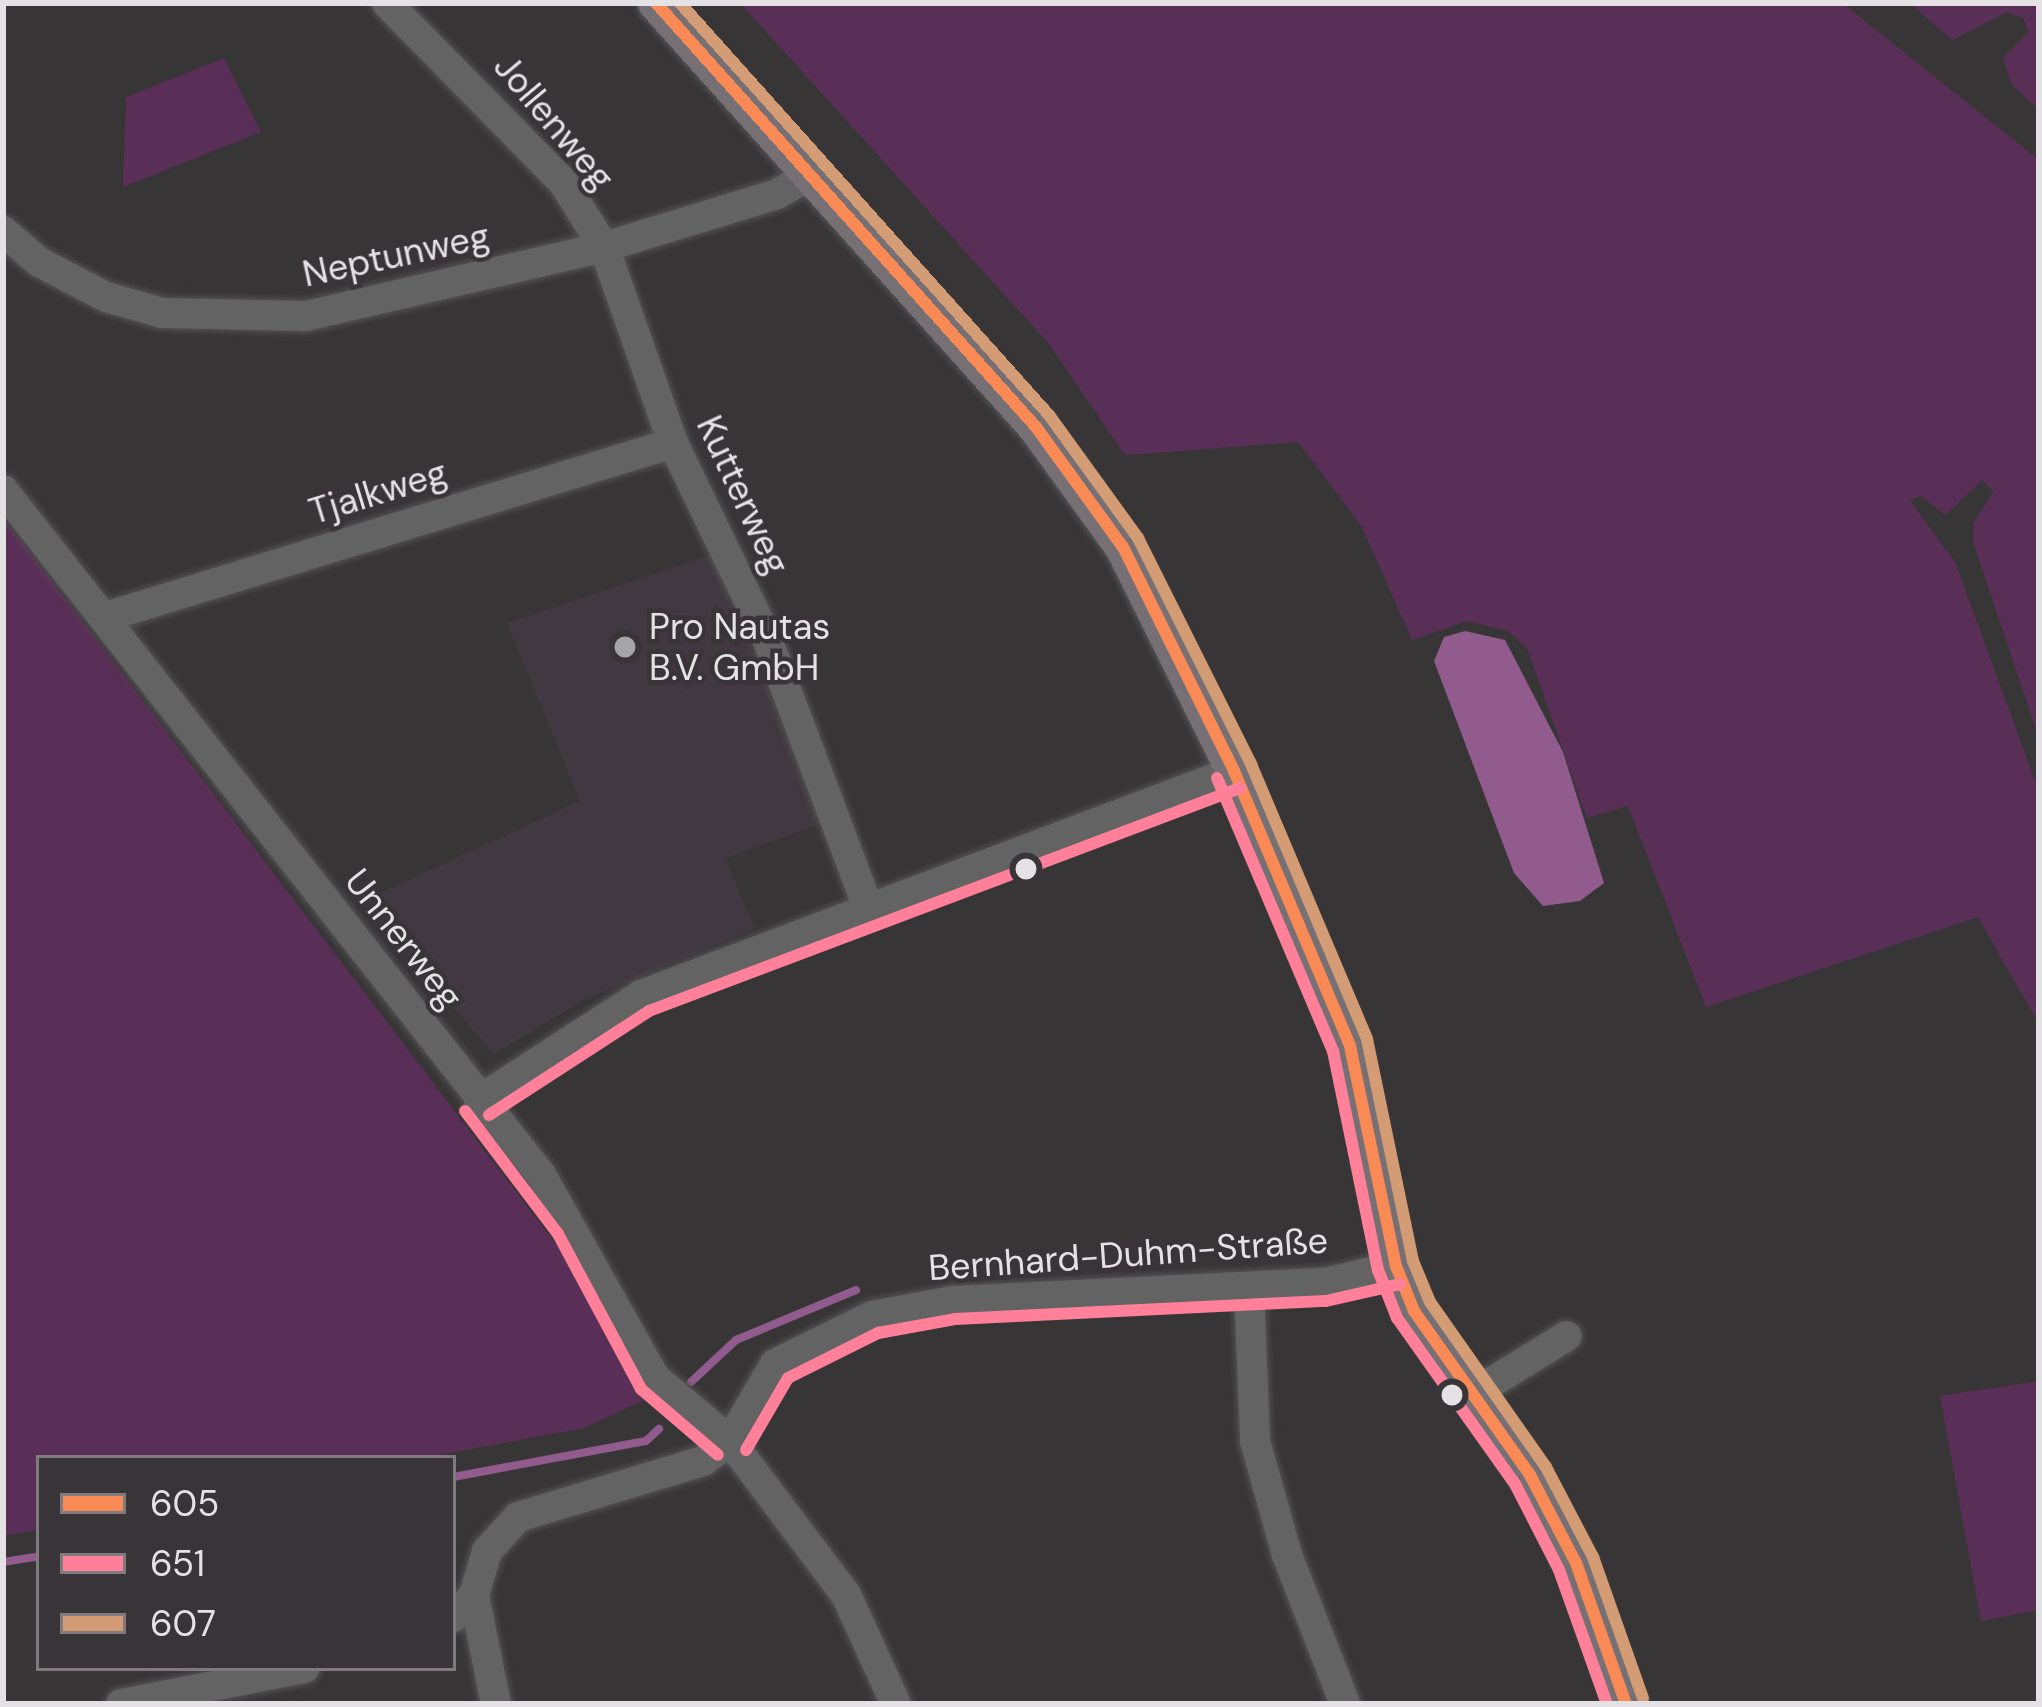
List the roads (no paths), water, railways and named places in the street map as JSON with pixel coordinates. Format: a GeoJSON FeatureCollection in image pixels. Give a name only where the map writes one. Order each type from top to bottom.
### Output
{"type":"FeatureCollection","features":[{"type":"Feature","properties":{"kind":"main road"},"geometry":{"type":"LineString","coordinates":[[656,3],[1080,484],[1165,620],[1350,1046],[1396,1266],[1414,1311],[1530,1475],[1576,1563],[1627,1704]]}},
{"type":"Feature","properties":{"kind":"street","name":"Jollenweg"},"geometry":{"type":"LineString","coordinates":[[387,3],[563,182],[604,247]]}},
{"type":"Feature","properties":{"kind":"street","name":"Neptunweg"},"geometry":{"type":"LineString","coordinates":[[3,232],[106,297],[220,318],[366,305],[604,247],[777,194],[811,174]]}},
{"type":"Feature","properties":{"kind":"street","name":"Kutterweg"},"geometry":{"type":"LineString","coordinates":[[604,247],[673,443],[766,635],[868,908]]}},
{"type":"Feature","properties":{"kind":"street","name":"Tjalkweg"},"geometry":{"type":"LineString","coordinates":[[105,616],[673,443]]}},
{"type":"Feature","properties":{"kind":"street","name":"Unnerweg"},"geometry":{"type":"LineString","coordinates":[[3,490],[573,1224],[655,1378],[730,1441]]}},
{"type":"Feature","properties":{"kind":"street"},"geometry":{"type":"LineString","coordinates":[[479,1100],[641,995],[1234,771]]}},
{"type":"Feature","properties":{"kind":"street","name":"Bernhard-Duhm-Straße"},"geometry":{"type":"LineString","coordinates":[[730,1441],[775,1364],[872,1316],[953,1301],[1249,1289],[1396,1266]]}},
{"type":"Feature","properties":{"kind":"street"},"geometry":{"type":"LineString","coordinates":[[1249,1289],[1255,1441],[1287,1556],[1345,1704]]}},
{"type":"Feature","properties":{"kind":"street"},"geometry":{"type":"LineString","coordinates":[[1473,1394],[1567,1336]]}},
{"type":"Feature","properties":{"kind":"street"},"geometry":{"type":"LineString","coordinates":[[496,1704],[464,1606],[487,1551],[518,1517],[703,1461],[730,1441],[846,1594],[896,1704]]}},
{"type":"Feature","properties":{"kind":"street"},"geometry":{"type":"LineString","coordinates":[[121,1704],[242,1693],[297,1671]]}},
{"type":"Feature","properties":{"kind":"waterway"},"geometry":{"type":"LineString","coordinates":[[691,1382],[736,1340],[856,1290]]}},
{"type":"Feature","properties":{"kind":"waterway"},"geometry":{"type":"LineString","coordinates":[[456,1476],[646,1441],[659,1429]]}},
{"type":"Feature","properties":{"kind":"waterway"},"geometry":{"type":"LineString","coordinates":[[3,1562],[36,1556]]}},
{"type":"Feature","properties":{"kind":"place","name":"Pro Nautas B.V. GmbH"},"geometry":{"type":"Point","coordinates":[625,647]}}]}
